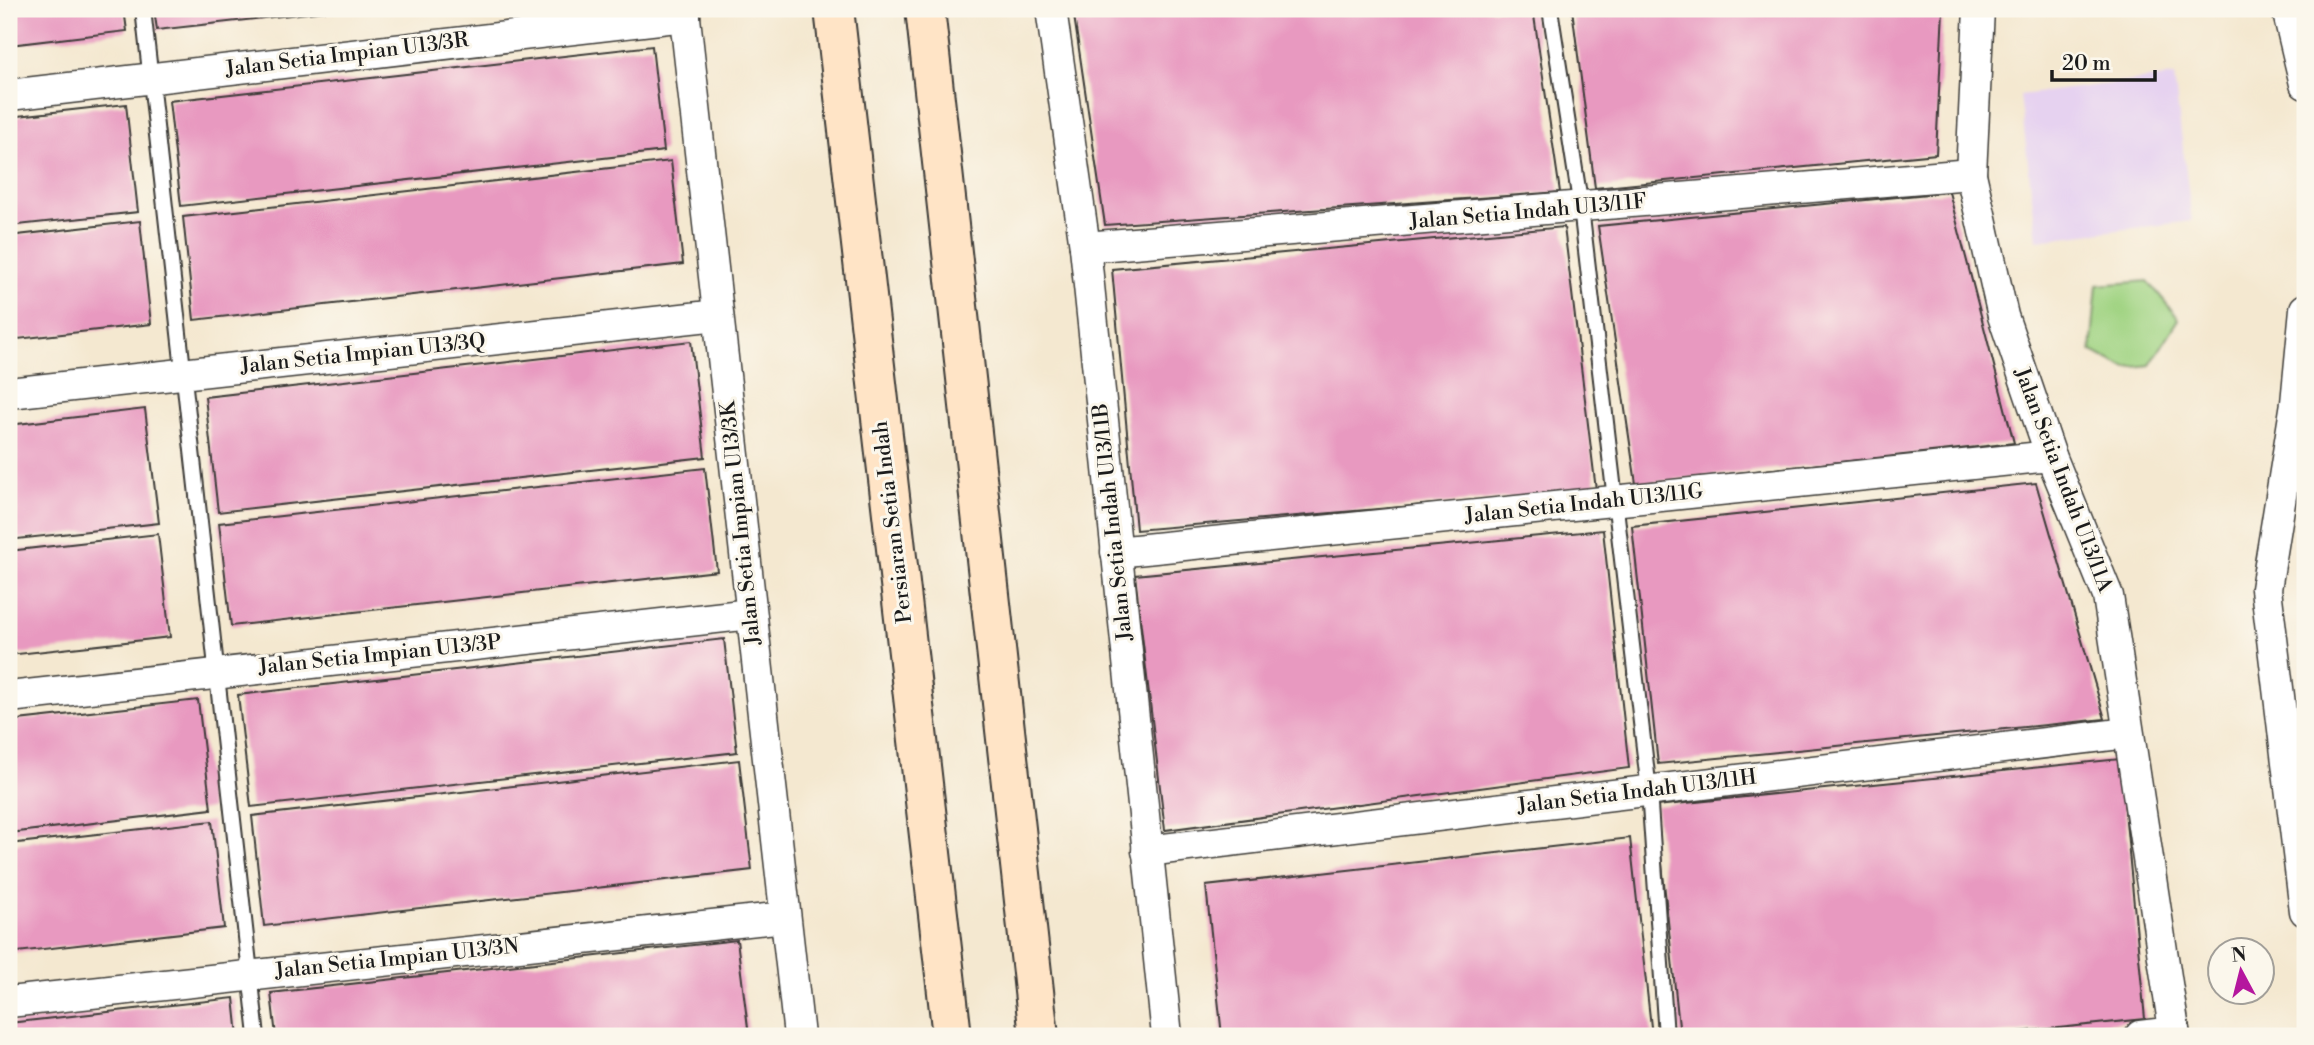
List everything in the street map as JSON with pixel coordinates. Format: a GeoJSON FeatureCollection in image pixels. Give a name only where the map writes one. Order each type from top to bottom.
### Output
{"type":"FeatureCollection","features":[{"type":"Feature","properties":{"kind":"street","name":"Persiaran Setia Indah"},"geometry":{"type":"LineString","coordinates":[[834,9],[952,1036]]}},
{"type":"Feature","properties":{"kind":"street"},"geometry":{"type":"LineString","coordinates":[[925,9],[1039,1036]]}},
{"type":"Feature","properties":{"kind":"street","name":"Jalan Setia Indah U13/11B"},"geometry":{"type":"LineString","coordinates":[[1051,9],[1085,247],[1167,1036]]}},
{"type":"Feature","properties":{"kind":"street","name":"Jalan Setia Indah U13/11A"},"geometry":{"type":"LineString","coordinates":[[1979,9],[1971,174],[2003,316],[2051,456],[2108,596],[2174,1034]]}},
{"type":"Feature","properties":{"kind":"street"},"geometry":{"type":"LineString","coordinates":[[2287,9],[2305,84]]}},
{"type":"Feature","properties":{"kind":"street","name":"Jalan Setia Impian U13/3R"},"geometry":{"type":"LineString","coordinates":[[9,95],[685,12]]}},
{"type":"Feature","properties":{"kind":"street","name":"Jalan Setia Impian U13/3K"},"geometry":{"type":"LineString","coordinates":[[685,12],[799,1036]]}},
{"type":"Feature","properties":{"kind":"street","name":"Jalan Setia Indah U13/11F"},"geometry":{"type":"LineString","coordinates":[[1085,247],[1971,174]]}},
{"type":"Feature","properties":{"kind":"street"},"geometry":{"type":"LineString","coordinates":[[2305,309],[2301,402],[2266,589],[2294,713],[2305,911]]}},
{"type":"Feature","properties":{"kind":"street","name":"Jalan Setia Impian U13/3Q"},"geometry":{"type":"LineString","coordinates":[[9,393],[718,315]]}},
{"type":"Feature","properties":{"kind":"street","name":"Jalan Setia Indah U13/11G"},"geometry":{"type":"LineString","coordinates":[[1116,552],[2051,456]]}},
{"type":"Feature","properties":{"kind":"street","name":"Jalan Setia Impian U13/3P"},"geometry":{"type":"LineString","coordinates":[[9,697],[751,614]]}},
{"type":"Feature","properties":{"kind":"street","name":"Jalan Setia Indah U13/11H"},"geometry":{"type":"LineString","coordinates":[[1147,851],[2128,733]]}},
{"type":"Feature","properties":{"kind":"street","name":"Jalan Setia Impian U13/3N"},"geometry":{"type":"LineString","coordinates":[[9,1002],[785,917]]}},
{"type":"Feature","properties":{"kind":"street"},"geometry":{"type":"LineString","coordinates":[[2140,1036],[2174,1034]]}},
{"type":"Feature","properties":{"kind":"lane"},"geometry":{"type":"LineString","coordinates":[[144,9],[257,1036]]}},
{"type":"Feature","properties":{"kind":"lane"},"geometry":{"type":"LineString","coordinates":[[1550,9],[1581,208],[1649,791],[1666,1036]]}},
{"type":"Feature","properties":{"kind":"shaded area"},"geometry":{"type":"Polygon","coordinates":[[[2174,76],[2192,221],[2037,240],[2020,95],[2174,76]]]}},
{"type":"Feature","properties":{"kind":"green space"},"geometry":{"type":"Polygon","coordinates":[[[2148,281],[2179,319],[2150,365],[2126,368],[2091,351],[2097,285],[2148,281]]]}},
{"type":"Feature","properties":{"kind":"building"},"geometry":{"type":"Polygon","coordinates":[[[9,9],[124,9],[127,31],[9,45],[9,9]]]}},
{"type":"Feature","properties":{"kind":"building"},"geometry":{"type":"Polygon","coordinates":[[[154,9],[325,9],[325,11],[157,30],[154,9]]]}},
{"type":"Feature","properties":{"kind":"building"},"geometry":{"type":"Polygon","coordinates":[[[1073,9],[1533,9],[1560,192],[1105,225],[1073,9]]]}},
{"type":"Feature","properties":{"kind":"building"},"geometry":{"type":"Polygon","coordinates":[[[1572,9],[1943,9],[1936,154],[1595,188],[1572,9]]]}},
{"type":"Feature","properties":{"kind":"building"},"geometry":{"type":"Polygon","coordinates":[[[652,46],[664,151],[181,206],[169,101],[652,46]]]}},
{"type":"Feature","properties":{"kind":"building"},"geometry":{"type":"Polygon","coordinates":[[[126,104],[138,212],[9,226],[9,117],[126,104]]]}},
{"type":"Feature","properties":{"kind":"building"},"geometry":{"type":"Polygon","coordinates":[[[671,161],[683,264],[194,320],[183,217],[671,161]]]}},
{"type":"Feature","properties":{"kind":"building"},"geometry":{"type":"Polygon","coordinates":[[[1949,192],[2014,443],[1636,484],[1598,226],[1949,192]]]}},
{"type":"Feature","properties":{"kind":"building"},"geometry":{"type":"Polygon","coordinates":[[[140,221],[151,324],[9,340],[9,236],[140,221]]]}},
{"type":"Feature","properties":{"kind":"building"},"geometry":{"type":"Polygon","coordinates":[[[1564,227],[1596,490],[1136,530],[1112,269],[1564,227]]]}},
{"type":"Feature","properties":{"kind":"building"},"geometry":{"type":"Polygon","coordinates":[[[691,341],[705,457],[218,512],[205,397],[691,341]]]}},
{"type":"Feature","properties":{"kind":"building"},"geometry":{"type":"Polygon","coordinates":[[[145,409],[159,523],[9,540],[9,425],[145,409]]]}},
{"type":"Feature","properties":{"kind":"building"},"geometry":{"type":"Polygon","coordinates":[[[705,468],[717,571],[231,626],[219,523],[705,468]]]}},
{"type":"Feature","properties":{"kind":"building"},"geometry":{"type":"Polygon","coordinates":[[[2036,483],[2105,719],[1658,764],[1632,526],[2036,483]]]}},
{"type":"Feature","properties":{"kind":"building"},"geometry":{"type":"Polygon","coordinates":[[[1603,530],[1629,768],[1165,830],[1135,575],[1603,530]]]}},
{"type":"Feature","properties":{"kind":"building"},"geometry":{"type":"Polygon","coordinates":[[[158,534],[170,637],[9,655],[9,551],[158,534]]]}},
{"type":"Feature","properties":{"kind":"building"},"geometry":{"type":"Polygon","coordinates":[[[724,639],[737,752],[251,807],[238,695],[724,639]]]}},
{"type":"Feature","properties":{"kind":"building"},"geometry":{"type":"Polygon","coordinates":[[[198,700],[211,809],[9,833],[9,721],[198,700]]]}},
{"type":"Feature","properties":{"kind":"building"},"geometry":{"type":"Polygon","coordinates":[[[2120,759],[2145,1019],[1979,1036],[1680,1036],[1656,806],[2120,759]]]}},
{"type":"Feature","properties":{"kind":"building"},"geometry":{"type":"Polygon","coordinates":[[[739,760],[752,870],[264,926],[252,816],[739,760]]]}},
{"type":"Feature","properties":{"kind":"building"},"geometry":{"type":"Polygon","coordinates":[[[212,821],[224,928],[9,953],[9,844],[212,821]]]}},
{"type":"Feature","properties":{"kind":"building"},"geometry":{"type":"Polygon","coordinates":[[[1630,838],[1652,1036],[1222,1036],[1206,886],[1630,838]]]}},
{"type":"Feature","properties":{"kind":"building"},"geometry":{"type":"Polygon","coordinates":[[[737,940],[749,1036],[276,1036],[271,993],[737,940]]]}},
{"type":"Feature","properties":{"kind":"building"},"geometry":{"type":"Polygon","coordinates":[[[234,998],[238,1036],[9,1036],[9,1023],[234,998]]]}}]}
